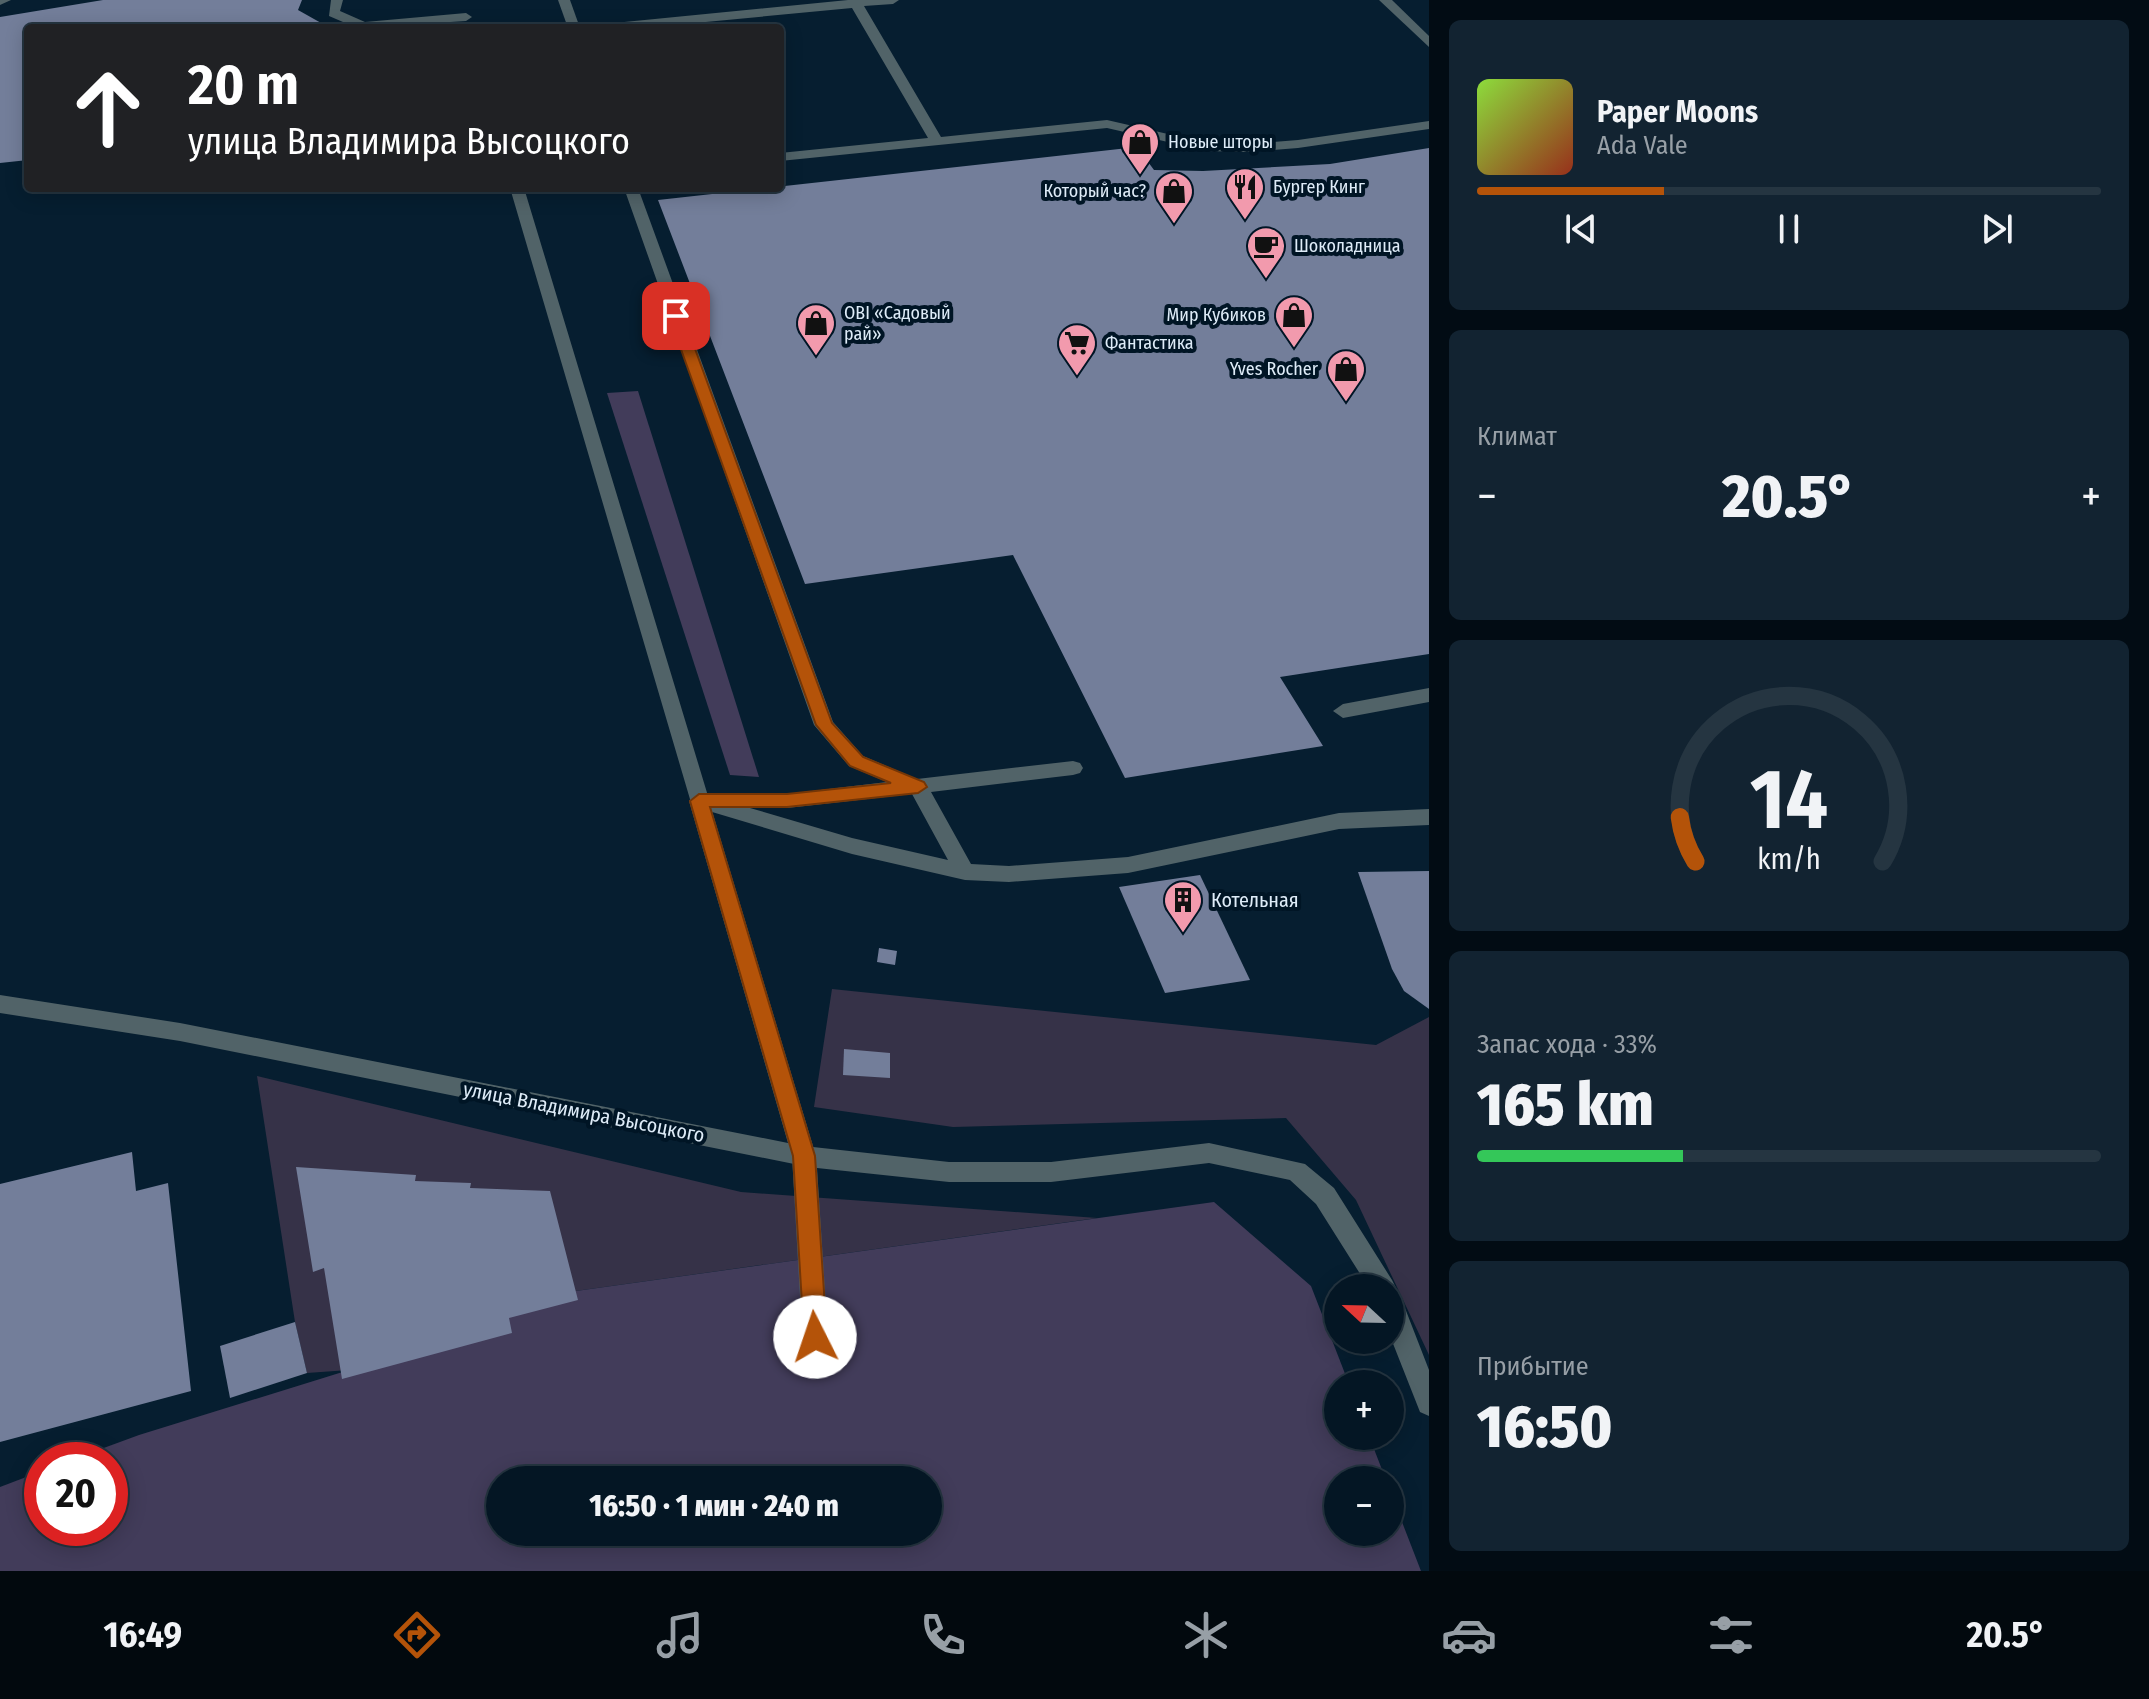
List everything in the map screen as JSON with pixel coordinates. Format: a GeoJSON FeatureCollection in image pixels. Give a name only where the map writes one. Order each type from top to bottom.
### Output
{"type":"FeatureCollection","features":[{"type":"Feature","properties":{"kind":"street"},"geometry":{"type":"LineString","coordinates":[[337,0],[333,13],[358,24]]}},
{"type":"Feature","properties":{"kind":"street"},"geometry":{"type":"LineString","coordinates":[[416,24],[468,22],[462,0]]}},
{"type":"Feature","properties":{"kind":"street"},"geometry":{"type":"LineString","coordinates":[[564,0],[573,24]]}},
{"type":"Feature","properties":{"kind":"street"},"geometry":{"type":"LineString","coordinates":[[643,24],[893,0]]}},
{"type":"Feature","properties":{"kind":"street"},"geometry":{"type":"LineString","coordinates":[[1385,0],[1429,43]]}},
{"type":"Feature","properties":{"kind":"street"},"geometry":{"type":"LineString","coordinates":[[855,2],[936,140]]}},
{"type":"Feature","properties":{"kind":"street"},"geometry":{"type":"LineString","coordinates":[[784,157],[1107,124],[1138,128],[1188,144],[1220,148],[1256,147],[1429,125]]}},
{"type":"Feature","properties":{"kind":"street"},"geometry":{"type":"LineString","coordinates":[[518,192],[804,1156],[817,1367]]}},
{"type":"Feature","properties":{"kind":"street"},"geometry":{"type":"LineString","coordinates":[[632,192],[824,725],[856,761],[918,787],[965,872]]}},
{"type":"Feature","properties":{"kind":"street"},"geometry":{"type":"LineString","coordinates":[[1343,711],[1429,695]]}},
{"type":"Feature","properties":{"kind":"street"},"geometry":{"type":"LineString","coordinates":[[699,801],[787,801],[1073,768]]}},
{"type":"Feature","properties":{"kind":"street"},"geometry":{"type":"LineString","coordinates":[[699,801],[852,846],[965,872],[1009,874],[1128,865],[1339,821],[1429,817]]}},
{"type":"Feature","properties":{"kind":"street","name":"улица Владимира Высоцкого"},"geometry":{"type":"LineString","coordinates":[[0,1004],[180,1032],[804,1156],[949,1172],[1051,1172],[1209,1153],[1297,1171],[1325,1196],[1374,1274]]}},
{"type":"Feature","properties":{"kind":"street"},"geometry":{"type":"LineString","coordinates":[[1404,1339],[1429,1403]]}},
{"type":"Feature","properties":{"kind":"shaded area"},"geometry":{"type":"Polygon","coordinates":[[[638,391],[759,777],[730,775],[607,393],[638,391]]]}},
{"type":"Feature","properties":{"kind":"shaded area"},"geometry":{"type":"Polygon","coordinates":[[[832,989],[1376,1045],[1429,1017],[1429,1355],[1404,1302],[1404,1274],[1391,1274],[1356,1200],[1286,1118],[953,1127],[814,1107],[832,989]]]}},
{"type":"Feature","properties":{"kind":"shaded area"},"geometry":{"type":"Polygon","coordinates":[[[257,1076],[741,1192],[1097,1218],[504,1301],[349,1370],[307,1373],[295,1322],[257,1076]]]}},
{"type":"Feature","properties":{"kind":"shaded area"},"geometry":{"type":"Polygon","coordinates":[[[1214,1202],[1311,1286],[1324,1320],[1324,1354],[1337,1354],[1344,1370],[1324,1370],[1324,1450],[1374,1450],[1381,1466],[1324,1466],[1324,1546],[1404,1546],[1404,1527],[1421,1571],[0,1571],[0,1487],[24,1478],[24,1546],[128,1546],[128,1442],[120,1442],[349,1370],[504,1301],[1214,1202]]]}},
{"type":"Feature","properties":{"kind":"building"},"geometry":{"type":"Polygon","coordinates":[[[103,0],[302,0],[298,10],[323,24],[24,24],[24,160],[0,163],[0,17],[103,0]]]}},
{"type":"Feature","properties":{"kind":"building","name":"Фантастика"},"geometry":{"type":"Polygon","coordinates":[[[1137,147],[1154,170],[1203,171],[1330,164],[1429,148],[1429,654],[1280,677],[1323,746],[1125,778],[1013,555],[805,584],[658,200],[730,192],[784,192],[784,186],[1137,147]]]}},
{"type":"Feature","properties":{"kind":"building"},"geometry":{"type":"Polygon","coordinates":[[[1429,871],[1429,1009],[1404,991],[1392,969],[1358,872],[1429,871]]]}},
{"type":"Feature","properties":{"kind":"building","name":"Котельная"},"geometry":{"type":"Polygon","coordinates":[[[1200,875],[1250,980],[1165,993],[1119,887],[1200,875]]]}},
{"type":"Feature","properties":{"kind":"building"},"geometry":{"type":"Polygon","coordinates":[[[879,948],[897,951],[895,965],[877,962],[879,948]]]}},
{"type":"Feature","properties":{"kind":"building"},"geometry":{"type":"Polygon","coordinates":[[[844,1049],[890,1053],[890,1078],[843,1075],[844,1049]]]}},
{"type":"Feature","properties":{"kind":"building"},"geometry":{"type":"Polygon","coordinates":[[[132,1152],[136,1191],[168,1183],[191,1391],[0,1442],[0,1184],[132,1152]]]}},
{"type":"Feature","properties":{"kind":"building"},"geometry":{"type":"Polygon","coordinates":[[[296,1167],[416,1175],[415,1181],[471,1183],[470,1188],[550,1191],[578,1300],[509,1318],[512,1333],[342,1379],[324,1268],[313,1272],[296,1167]]]}},
{"type":"Feature","properties":{"kind":"building"},"geometry":{"type":"Polygon","coordinates":[[[295,1322],[307,1373],[230,1398],[220,1346],[295,1322]]]}},
{"type":"Feature","properties":{"kind":"place","name":"Новые шторы"},"geometry":{"type":"Point","coordinates":[1140,176]}},
{"type":"Feature","properties":{"kind":"place","name":"Бургер Кинг"},"geometry":{"type":"Point","coordinates":[1245,221]}},
{"type":"Feature","properties":{"kind":"place","name":"Который час?"},"geometry":{"type":"Point","coordinates":[1174,225]}},
{"type":"Feature","properties":{"kind":"place","name":"Шоколадница"},"geometry":{"type":"Point","coordinates":[1266,280]}},
{"type":"Feature","properties":{"kind":"place","name":"Мир Кубиков"},"geometry":{"type":"Point","coordinates":[1294,349]}},
{"type":"Feature","properties":{"kind":"place","name":"OBI «Садовый рай»"},"geometry":{"type":"Point","coordinates":[816,357]}},
{"type":"Feature","properties":{"kind":"place","name":"Фантастика"},"geometry":{"type":"Point","coordinates":[1077,377]}},
{"type":"Feature","properties":{"kind":"place","name":"Yves Rocher"},"geometry":{"type":"Point","coordinates":[1346,403]}},
{"type":"Feature","properties":{"kind":"place","name":"Котельная"},"geometry":{"type":"Point","coordinates":[1183,934]}},
{"type":"Feature","properties":{"kind":"route"},"geometry":{"type":"LineString","coordinates":[[676,316],[824,725],[856,761],[918,787],[787,801],[699,801],[804,1156],[815,1337]]}}]}
